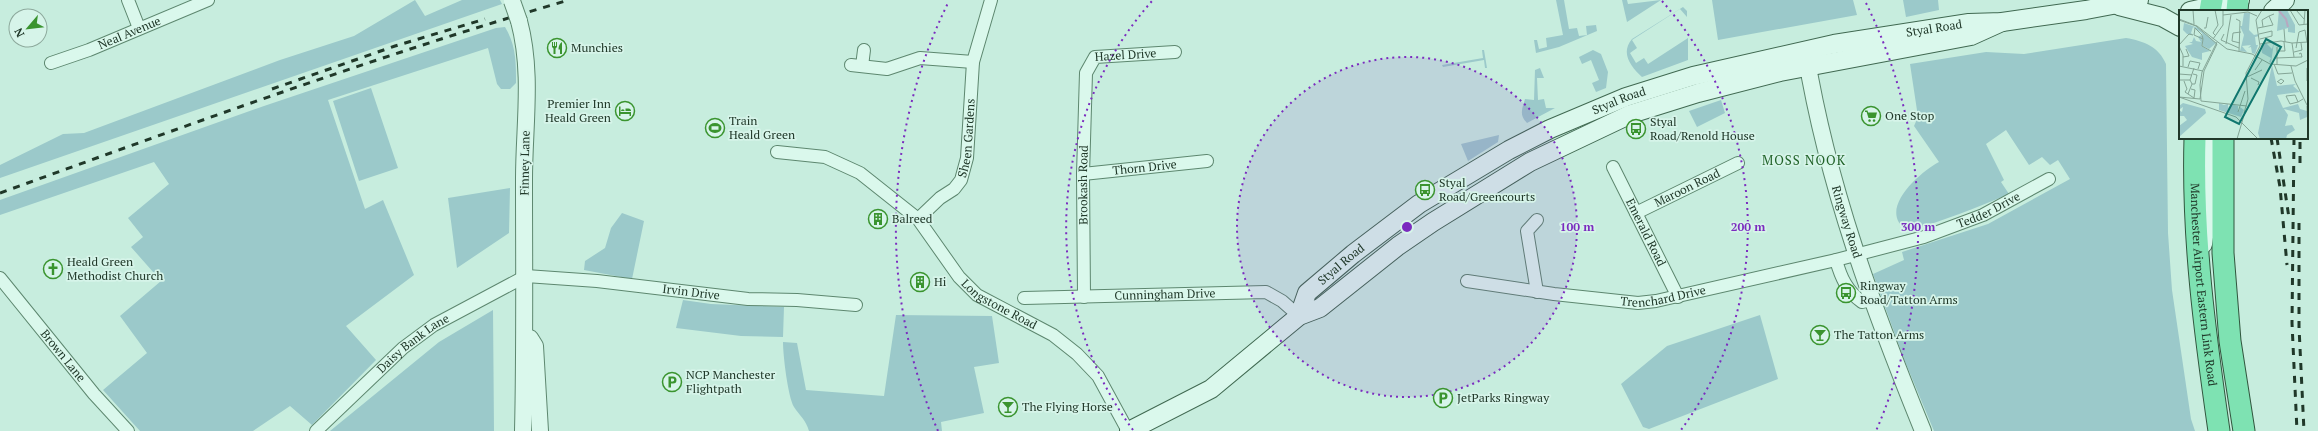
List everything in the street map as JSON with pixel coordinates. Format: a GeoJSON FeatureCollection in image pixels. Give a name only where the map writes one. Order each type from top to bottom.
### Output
{"type":"FeatureCollection","features":[{"type":"Feature","properties":{"kind":"highway","name":"Manchester Airport Eastern Link Road"},"geometry":{"type":"LineString","coordinates":[[2195,139],[2195,205],[2205,336],[2219,431]]}},
{"type":"Feature","properties":{"kind":"highway","name":"Manchester Airport Eastern Link Road"},"geometry":{"type":"LineString","coordinates":[[2223,139],[2223,254],[2230,341],[2244,431]]}},
{"type":"Feature","properties":{"kind":"main road","name":"Styal Road"},"geometry":{"type":"LineString","coordinates":[[1299,316],[1308,292],[1353,254],[1419,204],[1509,150],[1550,129],[1626,97],[1693,76],[1805,50],[1961,24],[2002,22],[2139,0]]}},
{"type":"Feature","properties":{"kind":"main road"},"geometry":{"type":"LineString","coordinates":[[2274,10],[2285,0]]}},
{"type":"Feature","properties":{"kind":"main road","name":"Styal Road"},"geometry":{"type":"LineString","coordinates":[[2122,3],[2179,12]]}},
{"type":"Feature","properties":{"kind":"main road"},"geometry":{"type":"LineString","coordinates":[[2122,3],[2162,16],[2179,26]]}},
{"type":"Feature","properties":{"kind":"main road"},"geometry":{"type":"LineString","coordinates":[[2195,10],[2225,4]]}},
{"type":"Feature","properties":{"kind":"main road","name":"Styal Road"},"geometry":{"type":"LineString","coordinates":[[1129,431],[1211,389],[1299,316],[1320,308],[1398,246],[1433,222],[1530,162],[1631,114],[1659,104],[1780,72],[1808,68],[1971,36],[2002,22]]}},
{"type":"Feature","properties":{"kind":"main road"},"geometry":{"type":"LineString","coordinates":[[2200,275],[2208,208],[2209,139]]}},
{"type":"Feature","properties":{"kind":"street"},"geometry":{"type":"LineString","coordinates":[[128,0],[139,28]]}},
{"type":"Feature","properties":{"kind":"street","name":"Neal Avenue"},"geometry":{"type":"LineString","coordinates":[[51,63],[208,0]]}},
{"type":"Feature","properties":{"kind":"street","name":"Finney Lane"},"geometry":{"type":"LineString","coordinates":[[512,0],[524,40],[527,83],[524,178],[526,276],[523,431]]}},
{"type":"Feature","properties":{"kind":"street","name":"Sheen Gardens"},"geometry":{"type":"LineString","coordinates":[[918,219],[940,198],[954,189],[962,176],[967,158],[973,62],[991,0]]}},
{"type":"Feature","properties":{"kind":"street"},"geometry":{"type":"LineString","coordinates":[[864,50],[857,65],[887,69],[920,58],[973,62]]}},
{"type":"Feature","properties":{"kind":"street","name":"Ringway Road"},"geometry":{"type":"LineString","coordinates":[[1805,50],[1839,203],[1855,255],[1923,431]]}},
{"type":"Feature","properties":{"kind":"street","name":"Hazel Drive"},"geometry":{"type":"LineString","coordinates":[[1086,73],[1095,57],[1175,52]]}},
{"type":"Feature","properties":{"kind":"street","name":"Brookash Road"},"geometry":{"type":"LineString","coordinates":[[1084,297],[1083,174],[1086,73]]}},
{"type":"Feature","properties":{"kind":"street","name":"Longstone Road"},"geometry":{"type":"LineString","coordinates":[[777,152],[804,153],[840,162],[860,173],[918,219],[936,242],[959,277],[977,295],[1053,335],[1077,354],[1098,376],[1129,431]]}},
{"type":"Feature","properties":{"kind":"street","name":"Thorn Drive"},"geometry":{"type":"LineString","coordinates":[[1083,174],[1208,161]]}},
{"type":"Feature","properties":{"kind":"street","name":"Maroon Road"},"geometry":{"type":"LineString","coordinates":[[1636,213],[1738,163]]}},
{"type":"Feature","properties":{"kind":"street","name":"Emerald Road"},"geometry":{"type":"LineString","coordinates":[[1613,167],[1678,297]]}},
{"type":"Feature","properties":{"kind":"street","name":"Tedder Drive"},"geometry":{"type":"LineString","coordinates":[[1855,255],[1924,237],[1967,222],[2006,204],[2049,180]]}},
{"type":"Feature","properties":{"kind":"street"},"geometry":{"type":"LineString","coordinates":[[1537,220],[1527,231],[1537,292]]}},
{"type":"Feature","properties":{"kind":"street","name":"Trenchard Drive"},"geometry":{"type":"LineString","coordinates":[[1467,281],[1537,292],[1638,302],[1678,297],[1855,255]]}},
{"type":"Feature","properties":{"kind":"street","name":"Ringway Road"},"geometry":{"type":"LineString","coordinates":[[1836,260],[1840,274],[1850,291],[1862,302],[1872,300]]}},
{"type":"Feature","properties":{"kind":"street","name":"Irvin Drive"},"geometry":{"type":"LineString","coordinates":[[526,276],[597,281],[748,299],[797,300],[856,305]]}},
{"type":"Feature","properties":{"kind":"street","name":"Daisy Bank Lane"},"geometry":{"type":"LineString","coordinates":[[316,431],[403,348],[434,325],[526,276]]}},
{"type":"Feature","properties":{"kind":"street","name":"Brown Lane"},"geometry":{"type":"LineString","coordinates":[[0,278],[94,394],[128,431]]}},
{"type":"Feature","properties":{"kind":"street","name":"Cunningham Drive"},"geometry":{"type":"LineString","coordinates":[[1024,298],[1266,292],[1282,302],[1299,316]]}},
{"type":"Feature","properties":{"kind":"street"},"geometry":{"type":"LineString","coordinates":[[525,328],[535,346],[540,431]]}},
{"type":"Feature","properties":{"kind":"shaded area"},"geometry":{"type":"Polygon","coordinates":[[[415,0],[425,16],[462,0],[500,0],[502,4],[0,178],[0,165],[63,134],[84,133],[280,60],[354,36],[415,0]]]}},
{"type":"Feature","properties":{"kind":"shaded area"},"geometry":{"type":"Polygon","coordinates":[[[1556,0],[1564,0],[1569,29],[1577,28],[1579,36],[1587,35],[1586,26],[1596,25],[1597,31],[1559,47],[1536,53],[1534,40],[1537,40],[1539,49],[1547,47],[1546,38],[1563,35],[1556,0]]]}},
{"type":"Feature","properties":{"kind":"shaded area"},"geometry":{"type":"Polygon","coordinates":[[[1622,0],[1627,0],[1628,4],[1661,0],[1627,22],[1622,0]]]}},
{"type":"Feature","properties":{"kind":"shaded area"},"geometry":{"type":"Polygon","coordinates":[[[1712,0],[1853,0],[1857,15],[1718,40],[1712,0]]]}},
{"type":"Feature","properties":{"kind":"shaded area"},"geometry":{"type":"Polygon","coordinates":[[[1903,0],[1938,0],[1939,10],[1906,17],[1903,0]]]}},
{"type":"Feature","properties":{"kind":"shaded area"},"geometry":{"type":"Polygon","coordinates":[[[1683,7],[1687,11],[1687,17],[1680,9],[1632,40],[1637,48],[1630,53],[1636,63],[1644,58],[1648,64],[1688,38],[1688,60],[1642,77],[1628,60],[1627,49],[1629,44],[1632,39],[1683,7]]]}},
{"type":"Feature","properties":{"kind":"shaded area"},"geometry":{"type":"Polygon","coordinates":[[[505,27],[511,40],[515,61],[516,83],[510,89],[501,89],[497,84],[488,48],[328,100],[365,209],[383,200],[414,275],[346,326],[376,360],[312,425],[290,406],[253,431],[140,431],[103,390],[147,353],[120,316],[161,281],[131,247],[143,237],[128,218],[169,184],[154,162],[0,215],[0,200],[264,106],[496,28],[505,27]]]}},
{"type":"Feature","properties":{"kind":"shaded area"},"geometry":{"type":"Polygon","coordinates":[[[2126,38],[2145,43],[2155,49],[2166,64],[2168,233],[2172,290],[2191,419],[2195,431],[1934,431],[1904,359],[1873,274],[1904,260],[1902,252],[1988,224],[2070,179],[2058,160],[2050,165],[2042,157],[2029,165],[2006,130],[1986,144],[2004,180],[2001,182],[2009,194],[1959,214],[1908,231],[1899,223],[1896,213],[1898,203],[1912,183],[1939,162],[1914,126],[1918,117],[1910,64],[1986,52],[2024,54],[2126,38]]]}},
{"type":"Feature","properties":{"kind":"shaded area"},"geometry":{"type":"Polygon","coordinates":[[[1482,50],[1484,50],[1487,68],[1485,68],[1484,60],[1443,67],[1442,65],[1483,58],[1482,50]]]}},
{"type":"Feature","properties":{"kind":"shaded area"},"geometry":{"type":"Polygon","coordinates":[[[1593,50],[1601,54],[1608,72],[1606,88],[1596,92],[1592,83],[1599,80],[1591,60],[1582,64],[1579,57],[1593,50]]]}},
{"type":"Feature","properties":{"kind":"shaded area"},"geometry":{"type":"Polygon","coordinates":[[[1540,68],[1544,78],[1537,78],[1538,100],[1544,99],[1546,108],[1555,108],[1527,123],[1522,115],[1523,106],[1525,99],[1534,100],[1535,70],[1540,68]]]}},
{"type":"Feature","properties":{"kind":"shaded area"},"geometry":{"type":"Polygon","coordinates":[[[371,88],[398,168],[359,181],[333,101],[371,88]]]}},
{"type":"Feature","properties":{"kind":"shaded area"},"geometry":{"type":"Polygon","coordinates":[[[1721,100],[1725,113],[1697,127],[1689,111],[1721,100]]]}},
{"type":"Feature","properties":{"kind":"shaded area"},"geometry":{"type":"Polygon","coordinates":[[[1499,135],[1498,142],[1468,161],[1461,144],[1499,135]]]}},
{"type":"Feature","properties":{"kind":"shaded area"},"geometry":{"type":"Polygon","coordinates":[[[510,188],[509,233],[457,268],[448,198],[510,188]]]}},
{"type":"Feature","properties":{"kind":"shaded area"},"geometry":{"type":"Polygon","coordinates":[[[622,213],[644,221],[632,279],[584,270],[585,261],[605,248],[611,228],[622,213]]]}},
{"type":"Feature","properties":{"kind":"shaded area"},"geometry":{"type":"Polygon","coordinates":[[[683,300],[711,304],[784,307],[783,337],[741,336],[676,328],[683,300]]]}},
{"type":"Feature","properties":{"kind":"shaded area"},"geometry":{"type":"Polygon","coordinates":[[[493,310],[494,431],[330,431],[439,342],[493,310]]]}},
{"type":"Feature","properties":{"kind":"shaded area"},"geometry":{"type":"Polygon","coordinates":[[[896,315],[992,316],[999,363],[974,367],[984,413],[941,422],[942,431],[809,431],[805,421],[792,402],[786,376],[783,342],[797,343],[806,390],[884,396],[896,315]]]}},
{"type":"Feature","properties":{"kind":"shaded area"},"geometry":{"type":"Polygon","coordinates":[[[1760,315],[1778,379],[1649,429],[1643,427],[1621,384],[1667,346],[1760,315]]]}},
{"type":"Feature","properties":{"kind":"railway"},"geometry":{"type":"LineString","coordinates":[[0,193],[283,92],[425,44],[569,0]]}},
{"type":"Feature","properties":{"kind":"railway"},"geometry":{"type":"LineString","coordinates":[[272,89],[395,46],[485,19]]}},
{"type":"Feature","properties":{"kind":"railway"},"geometry":{"type":"LineString","coordinates":[[2271,139],[2280,187],[2287,265]]}},
{"type":"Feature","properties":{"kind":"railway"},"geometry":{"type":"LineString","coordinates":[[2277,139],[2289,218]]}},
{"type":"Feature","properties":{"kind":"railway"},"geometry":{"type":"LineString","coordinates":[[2294,139],[2292,323],[2297,431]]}},
{"type":"Feature","properties":{"kind":"railway"},"geometry":{"type":"LineString","coordinates":[[2300,139],[2300,163]]}},
{"type":"Feature","properties":{"kind":"railway"},"geometry":{"type":"LineString","coordinates":[[2299,223],[2299,327],[2304,431]]}},
{"type":"Feature","properties":{"kind":"place","name":"Munchies"},"geometry":{"type":"Point","coordinates":[557,48]}},
{"type":"Feature","properties":{"kind":"place","name":"Premier Inn Heald Green"},"geometry":{"type":"Point","coordinates":[625,111]}},
{"type":"Feature","properties":{"kind":"place","name":"One Stop"},"geometry":{"type":"Point","coordinates":[1871,116]}},
{"type":"Feature","properties":{"kind":"place","name":"Train Heald Green"},"geometry":{"type":"Point","coordinates":[715,128]}},
{"type":"Feature","properties":{"kind":"place","name":"Styal Road/Renold House"},"geometry":{"type":"Point","coordinates":[1636,129]}},
{"type":"Feature","properties":{"kind":"place","name":"Styal Road/Greencourts"},"geometry":{"type":"Point","coordinates":[1425,190]}},
{"type":"Feature","properties":{"kind":"place","name":"Balreed"},"geometry":{"type":"Point","coordinates":[878,219]}},
{"type":"Feature","properties":{"kind":"place","name":"Heald Green Methodist Church"},"geometry":{"type":"Point","coordinates":[53,269]}},
{"type":"Feature","properties":{"kind":"place","name":"Hi"},"geometry":{"type":"Point","coordinates":[920,282]}},
{"type":"Feature","properties":{"kind":"place","name":"Ringway Road/Tatton Arms"},"geometry":{"type":"Point","coordinates":[1846,293]}},
{"type":"Feature","properties":{"kind":"place","name":"The Tatton Arms"},"geometry":{"type":"Point","coordinates":[1820,335]}},
{"type":"Feature","properties":{"kind":"place","name":"NCP Manchester Flightpath"},"geometry":{"type":"Point","coordinates":[672,382]}},
{"type":"Feature","properties":{"kind":"place","name":"JetParks Ringway"},"geometry":{"type":"Point","coordinates":[1443,398]}},
{"type":"Feature","properties":{"kind":"place","name":"The Flying Horse"},"geometry":{"type":"Point","coordinates":[1008,407]}},
{"type":"Feature","properties":{"kind":"district","name":"MOSS NOOK"},"geometry":{"type":"Point","coordinates":[1804,160]}}]}
